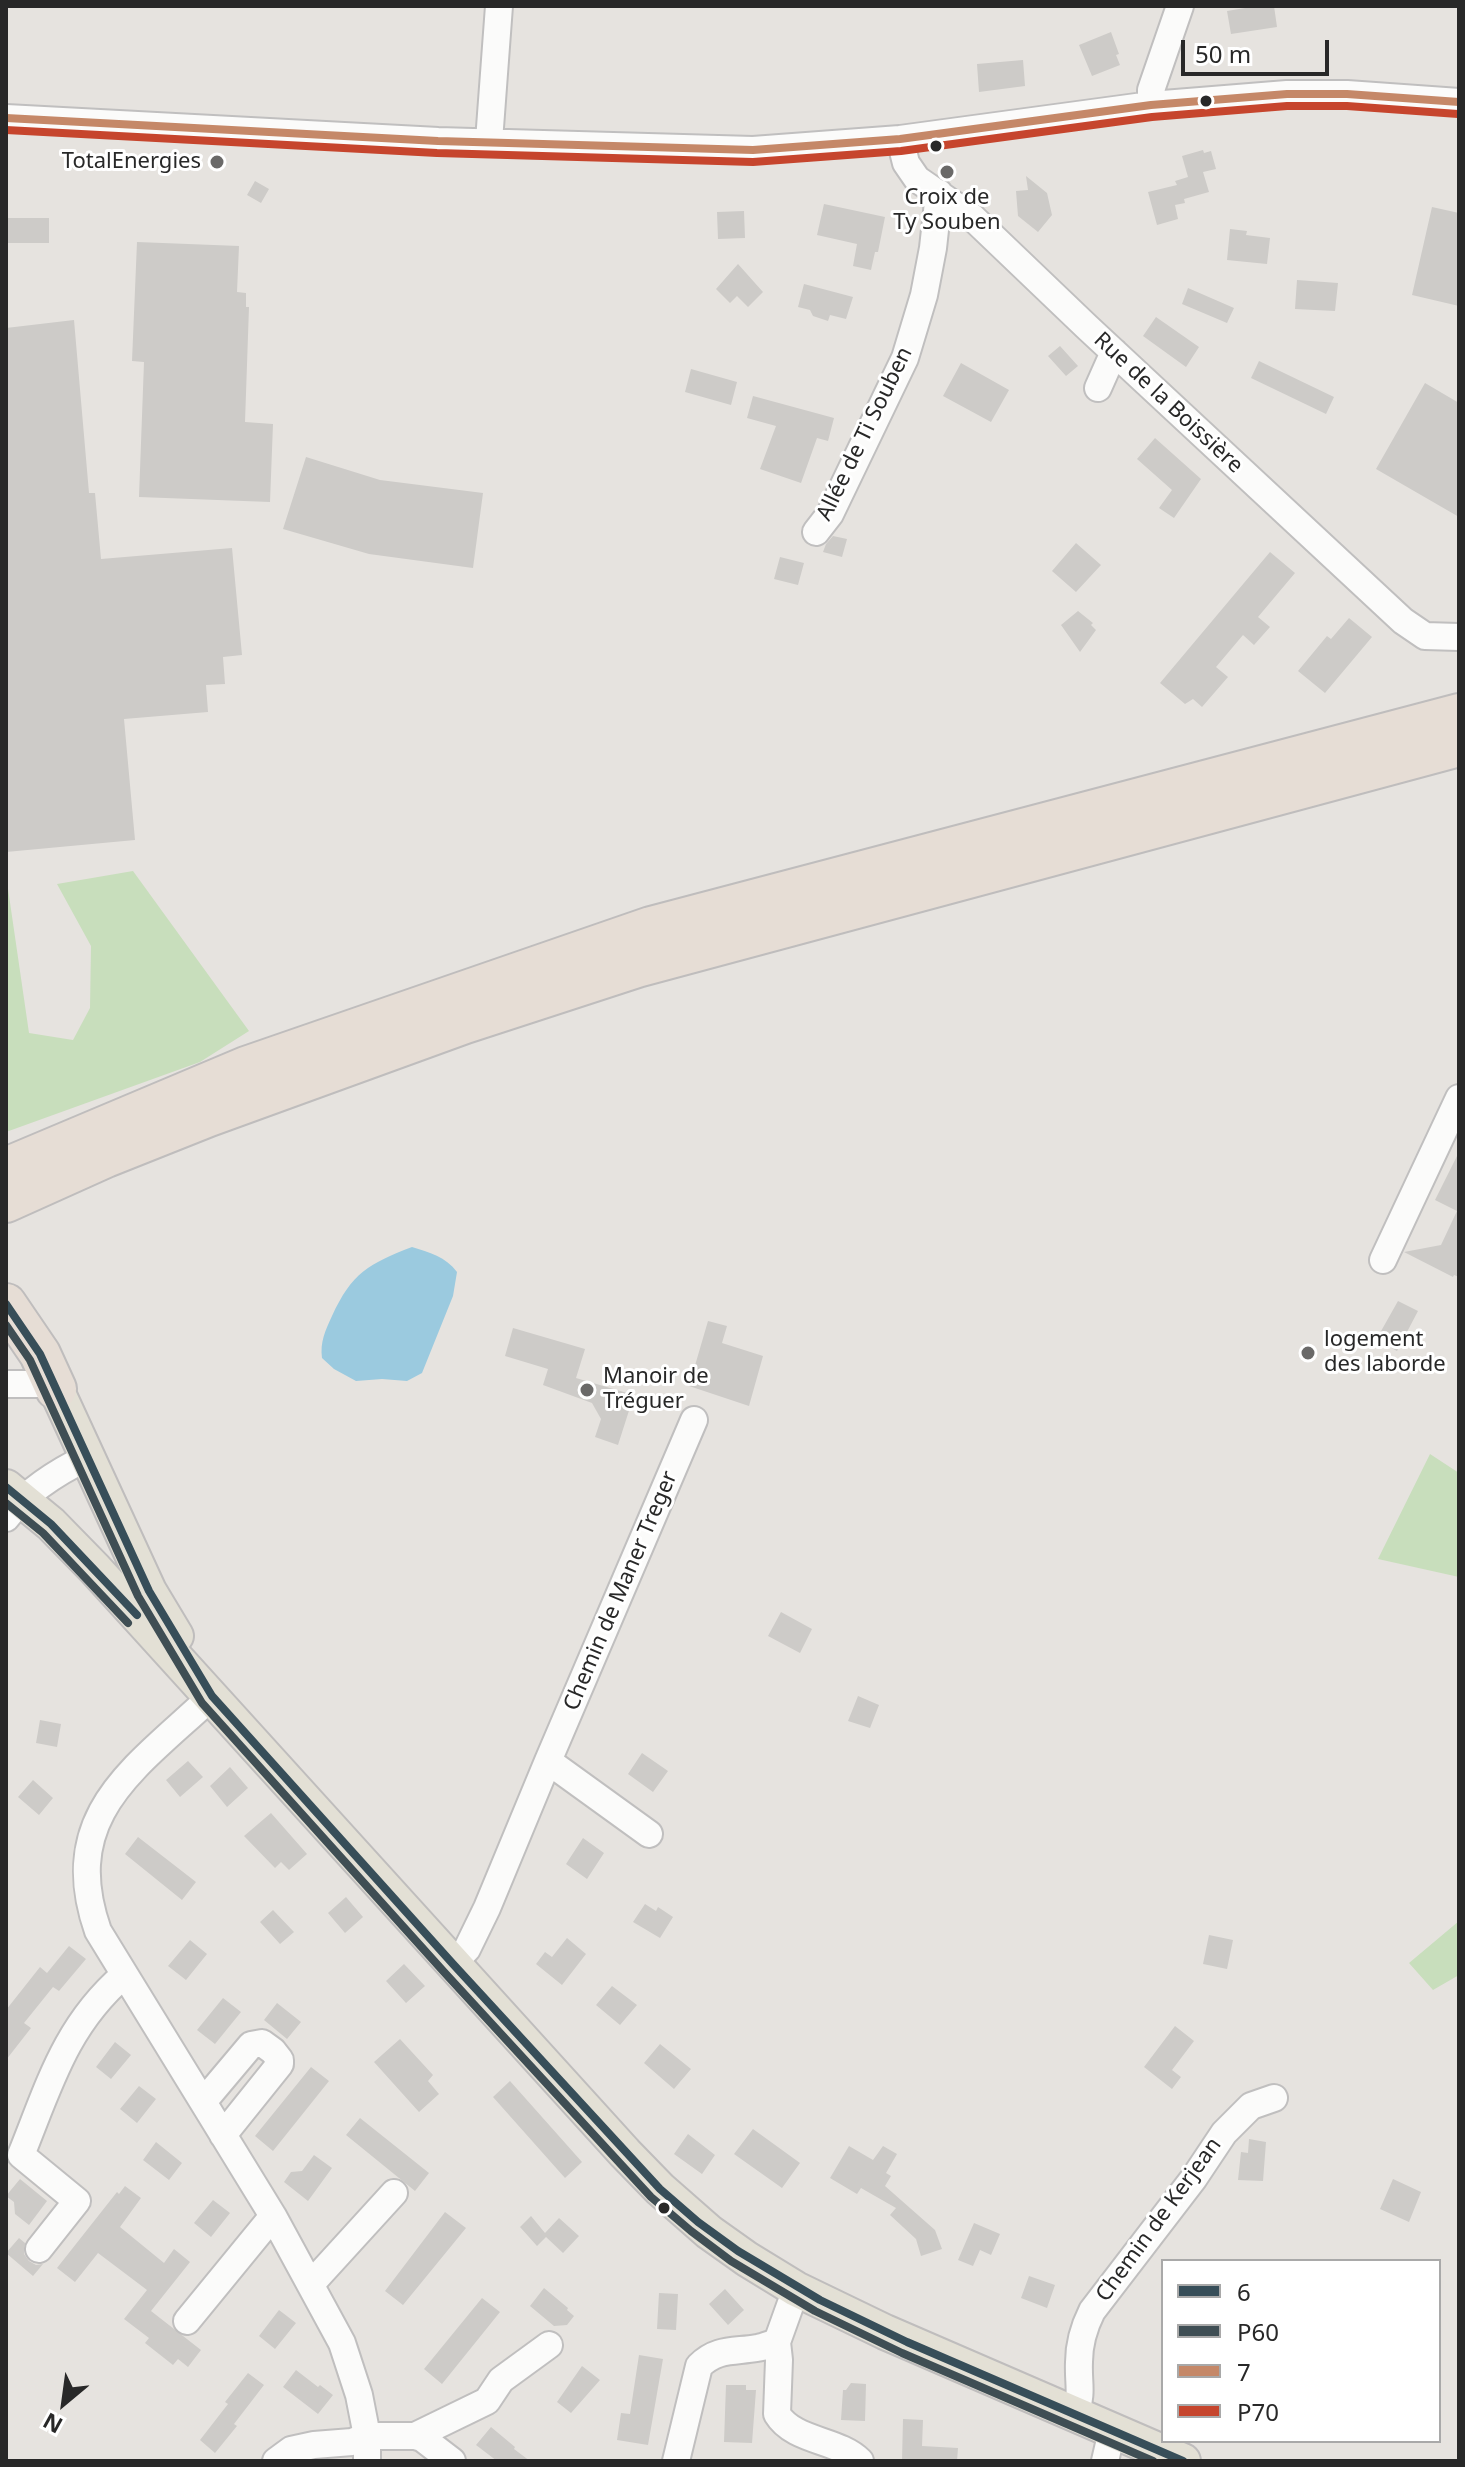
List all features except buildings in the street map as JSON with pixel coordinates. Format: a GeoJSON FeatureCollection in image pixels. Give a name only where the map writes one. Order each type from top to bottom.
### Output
{"type":"FeatureCollection","features":[{"type":"Feature","properties":{"kind":"highway"},"geometry":{"type":"LineString","coordinates":[[6,1168],[246,1067],[651,927],[1459,714]]}},
{"type":"Feature","properties":{"kind":"highway"},"geometry":{"type":"LineString","coordinates":[[6,1202],[106,1157],[209,1116],[465,1023],[637,967],[1459,746]]}},
{"type":"Feature","properties":{"kind":"highway"},"geometry":{"type":"LineString","coordinates":[[6,1304],[40,1354],[56,1389]]}},
{"type":"Feature","properties":{"kind":"main road"},"geometry":{"type":"LineString","coordinates":[[56,1389],[149,1591],[212,1696]]}},
{"type":"Feature","properties":{"kind":"main road"},"geometry":{"type":"LineString","coordinates":[[12,1502],[75,1548],[660,2189],[719,2240],[796,2289],[885,2332],[1075,2414],[1108,2446],[1183,2461]]}},
{"type":"Feature","properties":{"kind":"street"},"geometry":{"type":"LineString","coordinates":[[489,141],[499,6]]}},
{"type":"Feature","properties":{"kind":"street"},"geometry":{"type":"LineString","coordinates":[[1151,105],[1151,90],[1180,6]]}},
{"type":"Feature","properties":{"kind":"street"},"geometry":{"type":"LineString","coordinates":[[17,119],[438,141],[753,150],[900,139],[1151,105],[1302,94],[1459,102]]}},
{"type":"Feature","properties":{"kind":"street","name":"Rue de la Boissière"},"geometry":{"type":"LineString","coordinates":[[900,139],[902,154],[917,179],[972,217],[1403,621],[1425,636],[1459,637]]}},
{"type":"Feature","properties":{"kind":"street","name":"Allée de Ti Souben"},"geometry":{"type":"LineString","coordinates":[[816,532],[830,514],[905,358],[924,295],[939,193]]}},
{"type":"Feature","properties":{"kind":"street"},"geometry":{"type":"LineString","coordinates":[[1098,388],[1114,352]]}},
{"type":"Feature","properties":{"kind":"street"},"geometry":{"type":"LineString","coordinates":[[1383,1260],[1459,1098]]}},
{"type":"Feature","properties":{"kind":"street"},"geometry":{"type":"LineString","coordinates":[[6,1384],[40,1384],[56,1389]]}},
{"type":"Feature","properties":{"kind":"street","name":"Chemin de Maner Treger"},"geometry":{"type":"LineString","coordinates":[[453,1964],[467,1949],[476,1932],[694,1420]]}},
{"type":"Feature","properties":{"kind":"street"},"geometry":{"type":"LineString","coordinates":[[12,1502],[88,1457]]}},
{"type":"Feature","properties":{"kind":"street"},"geometry":{"type":"LineString","coordinates":[[212,1696],[120,1783],[105,1805],[88,1845],[85,1873],[91,1911],[98,1931],[124,1975],[273,2216],[342,2343],[354,2374],[367,2449]]}},
{"type":"Feature","properties":{"kind":"street"},"geometry":{"type":"LineString","coordinates":[[548,1761],[649,1834]]}},
{"type":"Feature","properties":{"kind":"street"},"geometry":{"type":"LineString","coordinates":[[39,2249],[77,2201],[14,2153],[76,2029],[96,2001],[124,1975]]}},
{"type":"Feature","properties":{"kind":"street"},"geometry":{"type":"LineString","coordinates":[[203,2102],[251,2045],[262,2043],[280,2060],[280,2064],[223,2135]]}},
{"type":"Feature","properties":{"kind":"street","name":"Chemin de Kerjean"},"geometry":{"type":"LineString","coordinates":[[1075,2414],[1081,2390],[1080,2350],[1092,2311],[1234,2121],[1251,2106],[1274,2098]]}},
{"type":"Feature","properties":{"kind":"street"},"geometry":{"type":"LineString","coordinates":[[311,2284],[394,2193]]}},
{"type":"Feature","properties":{"kind":"street"},"geometry":{"type":"LineString","coordinates":[[187,2321],[273,2216]]}},
{"type":"Feature","properties":{"kind":"street"},"geometry":{"type":"LineString","coordinates":[[796,2289],[777,2342],[777,2414],[790,2427],[848,2452],[860,2461]]}},
{"type":"Feature","properties":{"kind":"street"},"geometry":{"type":"LineString","coordinates":[[676,2461],[699,2366],[708,2357],[721,2352],[777,2342]]}},
{"type":"Feature","properties":{"kind":"street"},"geometry":{"type":"LineString","coordinates":[[276,2461],[291,2450],[314,2445],[352,2442],[367,2449],[415,2436],[487,2401],[501,2380],[549,2345]]}},
{"type":"Feature","properties":{"kind":"street"},"geometry":{"type":"LineString","coordinates":[[415,2436],[452,2461]]}},
{"type":"Feature","properties":{"kind":"green space"},"geometry":{"type":"Polygon","coordinates":[[[133,871],[249,1031],[200,1062],[6,1132],[6,875],[29,1033],[73,1040],[90,1008],[91,946],[57,884],[133,871]]]}},
{"type":"Feature","properties":{"kind":"green space"},"geometry":{"type":"Polygon","coordinates":[[[1430,1454],[1459,1473],[1459,1577],[1378,1559],[1430,1454]]]}},
{"type":"Feature","properties":{"kind":"green space"},"geometry":{"type":"Polygon","coordinates":[[[1459,1921],[1459,1975],[1433,1990],[1409,1963],[1459,1921]]]}},
{"type":"Feature","properties":{"kind":"water"},"geometry":{"type":"Polygon","coordinates":[[[412,1247],[442,1259],[457,1272],[453,1296],[422,1373],[407,1381],[356,1381],[322,1358],[322,1342],[327,1327],[339,1301],[354,1280],[373,1265],[412,1247]]]}},
{"type":"Feature","properties":{"kind":"transit line","name":"7"},"geometry":{"type":"LineString","coordinates":[[6,118],[438,141],[753,150],[900,139],[1151,105],[1287,94],[1347,94],[1459,102]]}},
{"type":"Feature","properties":{"kind":"transit line","name":"P70"},"geometry":{"type":"LineString","coordinates":[[6,130],[437,153],[753,162],[901,151],[1152,117],[1287,106],[1347,106],[1458,114]]}},
{"type":"Feature","properties":{"kind":"transit line","name":"6"},"geometry":{"type":"LineString","coordinates":[[6,1304],[40,1354],[149,1591],[212,1696],[660,2189],[738,2251],[820,2300],[907,2342],[1183,2461]]}},
{"type":"Feature","properties":{"kind":"transit line","name":"P60"},"geometry":{"type":"LineString","coordinates":[[6,1325],[30,1360],[138,1596],[202,1703],[651,2197],[731,2261],[815,2311],[902,2353],[1153,2461]]}},
{"type":"Feature","properties":{"kind":"transit line","name":"6"},"geometry":{"type":"LineString","coordinates":[[6,1487],[51,1524],[137,1615]]}},
{"type":"Feature","properties":{"kind":"transit line","name":"P60"},"geometry":{"type":"LineString","coordinates":[[6,1503],[43,1533],[128,1623]]}},
{"type":"Feature","properties":{"kind":"place","name":"TotalEnergies"},"geometry":{"type":"Point","coordinates":[217,162]}},
{"type":"Feature","properties":{"kind":"place","name":"Croix de Ty Souben"},"geometry":{"type":"Point","coordinates":[947,172]}},
{"type":"Feature","properties":{"kind":"place","name":"logement des laborde"},"geometry":{"type":"Point","coordinates":[1308,1353]}},
{"type":"Feature","properties":{"kind":"place","name":"Manoir de Tréguer"},"geometry":{"type":"Point","coordinates":[587,1390]}}]}
